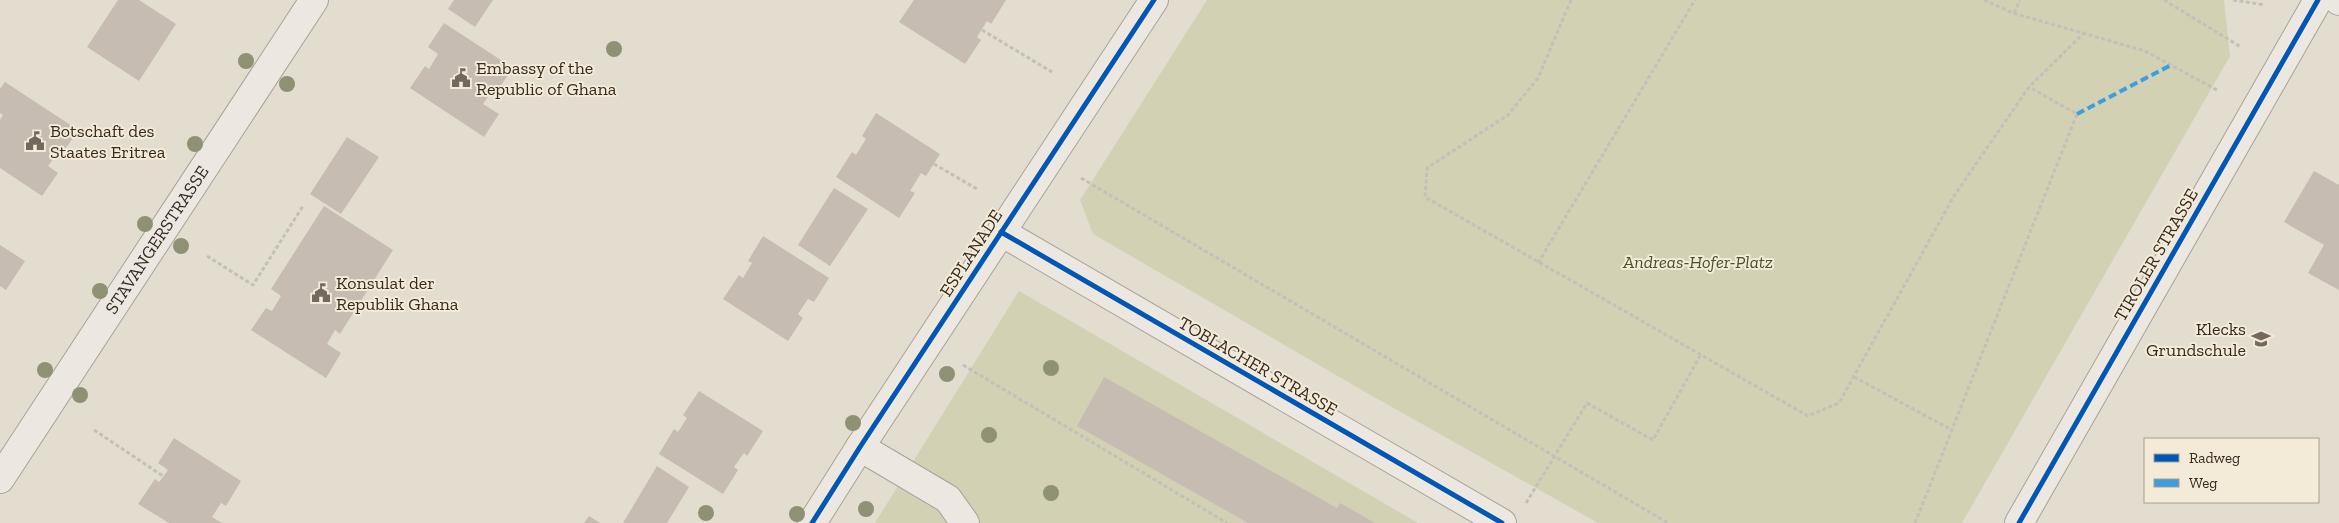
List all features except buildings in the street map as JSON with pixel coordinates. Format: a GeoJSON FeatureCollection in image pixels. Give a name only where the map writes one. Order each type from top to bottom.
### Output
{"type":"FeatureCollection","features":[{"type":"Feature","properties":{"kind":"street","name":"STAVANGERSTRASSE"},"geometry":{"type":"LineString","coordinates":[[0,479],[314,0]]}},
{"type":"Feature","properties":{"kind":"street","name":"ESPLANADE"},"geometry":{"type":"LineString","coordinates":[[812,523],[1154,0]]}},
{"type":"Feature","properties":{"kind":"street","name":"TIROLER STRASSE"},"geometry":{"type":"LineString","coordinates":[[2018,523],[2318,0]]}},
{"type":"Feature","properties":{"kind":"street","name":"TOBLACHER STRASSE"},"geometry":{"type":"LineString","coordinates":[[1001,232],[1502,523]]}},
{"type":"Feature","properties":{"kind":"street"},"geometry":{"type":"LineString","coordinates":[[860,447],[948,499],[965,523]]}},
{"type":"Feature","properties":{"kind":"path"},"geometry":{"type":"LineString","coordinates":[[1571,0],[1538,78],[1508,115],[1427,168],[1425,197],[1700,356],[1808,416],[1839,403],[1954,196],[2030,87],[2085,32]]}},
{"type":"Feature","properties":{"kind":"path"},"geometry":{"type":"LineString","coordinates":[[1538,263],[1696,0]]}},
{"type":"Feature","properties":{"kind":"path"},"geometry":{"type":"LineString","coordinates":[[1984,0],[2013,13],[2085,32],[2145,51],[2217,90]]}},
{"type":"Feature","properties":{"kind":"path"},"geometry":{"type":"LineString","coordinates":[[2013,13],[2020,0]]}},
{"type":"Feature","properties":{"kind":"path"},"geometry":{"type":"LineString","coordinates":[[2164,0],[2241,46]]}},
{"type":"Feature","properties":{"kind":"path"},"geometry":{"type":"LineString","coordinates":[[2233,0],[2265,5]]}},
{"type":"Feature","properties":{"kind":"path"},"geometry":{"type":"LineString","coordinates":[[982,30],[1052,72]]}},
{"type":"Feature","properties":{"kind":"path"},"geometry":{"type":"LineString","coordinates":[[1916,523],[2076,114],[2030,87]]}},
{"type":"Feature","properties":{"kind":"path"},"geometry":{"type":"LineString","coordinates":[[934,164],[977,190]]}},
{"type":"Feature","properties":{"kind":"path"},"geometry":{"type":"LineString","coordinates":[[1081,178],[1668,523]]}},
{"type":"Feature","properties":{"kind":"path"},"geometry":{"type":"LineString","coordinates":[[207,256],[252,285],[304,206]]}},
{"type":"Feature","properties":{"kind":"path"},"geometry":{"type":"LineString","coordinates":[[1525,506],[1587,403],[1653,440],[1700,356]]}},
{"type":"Feature","properties":{"kind":"path"},"geometry":{"type":"LineString","coordinates":[[963,364],[1227,523]]}},
{"type":"Feature","properties":{"kind":"path"},"geometry":{"type":"LineString","coordinates":[[1854,377],[1952,430]]}},
{"type":"Feature","properties":{"kind":"path"},"geometry":{"type":"LineString","coordinates":[[94,430],[164,476]]}},
{"type":"Feature","properties":{"kind":"green space","name":"Andreas-Hofer-Platz"},"geometry":{"type":"Polygon","coordinates":[[[1207,0],[2224,0],[2230,56],[1962,523],[1598,523],[1367,393],[1093,234],[1080,200],[1207,0]]]}},
{"type":"Feature","properties":{"kind":"green space"},"geometry":{"type":"Polygon","coordinates":[[[1019,291],[1418,523],[875,523],[1019,291]]]}},
{"type":"Feature","properties":{"kind":"marked path"},"geometry":{"type":"LineString","coordinates":[[2077,114],[2171,65]]}},
{"type":"Feature","properties":{"kind":"cycle path"},"geometry":{"type":"LineString","coordinates":[[812,523],[1154,0]]}},
{"type":"Feature","properties":{"kind":"cycle path"},"geometry":{"type":"LineString","coordinates":[[2019,523],[2318,0]]}},
{"type":"Feature","properties":{"kind":"cycle path"},"geometry":{"type":"LineString","coordinates":[[1001,232],[1502,523]]}},
{"type":"Feature","properties":{"kind":"place","name":"Embassy of the Republic of Ghana"},"geometry":{"type":"Point","coordinates":[461,78]}},
{"type":"Feature","properties":{"kind":"place","name":"Botschaft des Staates Eritrea"},"geometry":{"type":"Point","coordinates":[35,141]}},
{"type":"Feature","properties":{"kind":"place","name":"Konsulat der Republik Ghana"},"geometry":{"type":"Point","coordinates":[321,293]}},
{"type":"Feature","properties":{"kind":"place","name":"Klecks Grundschule"},"geometry":{"type":"Point","coordinates":[2261,339]}}]}
